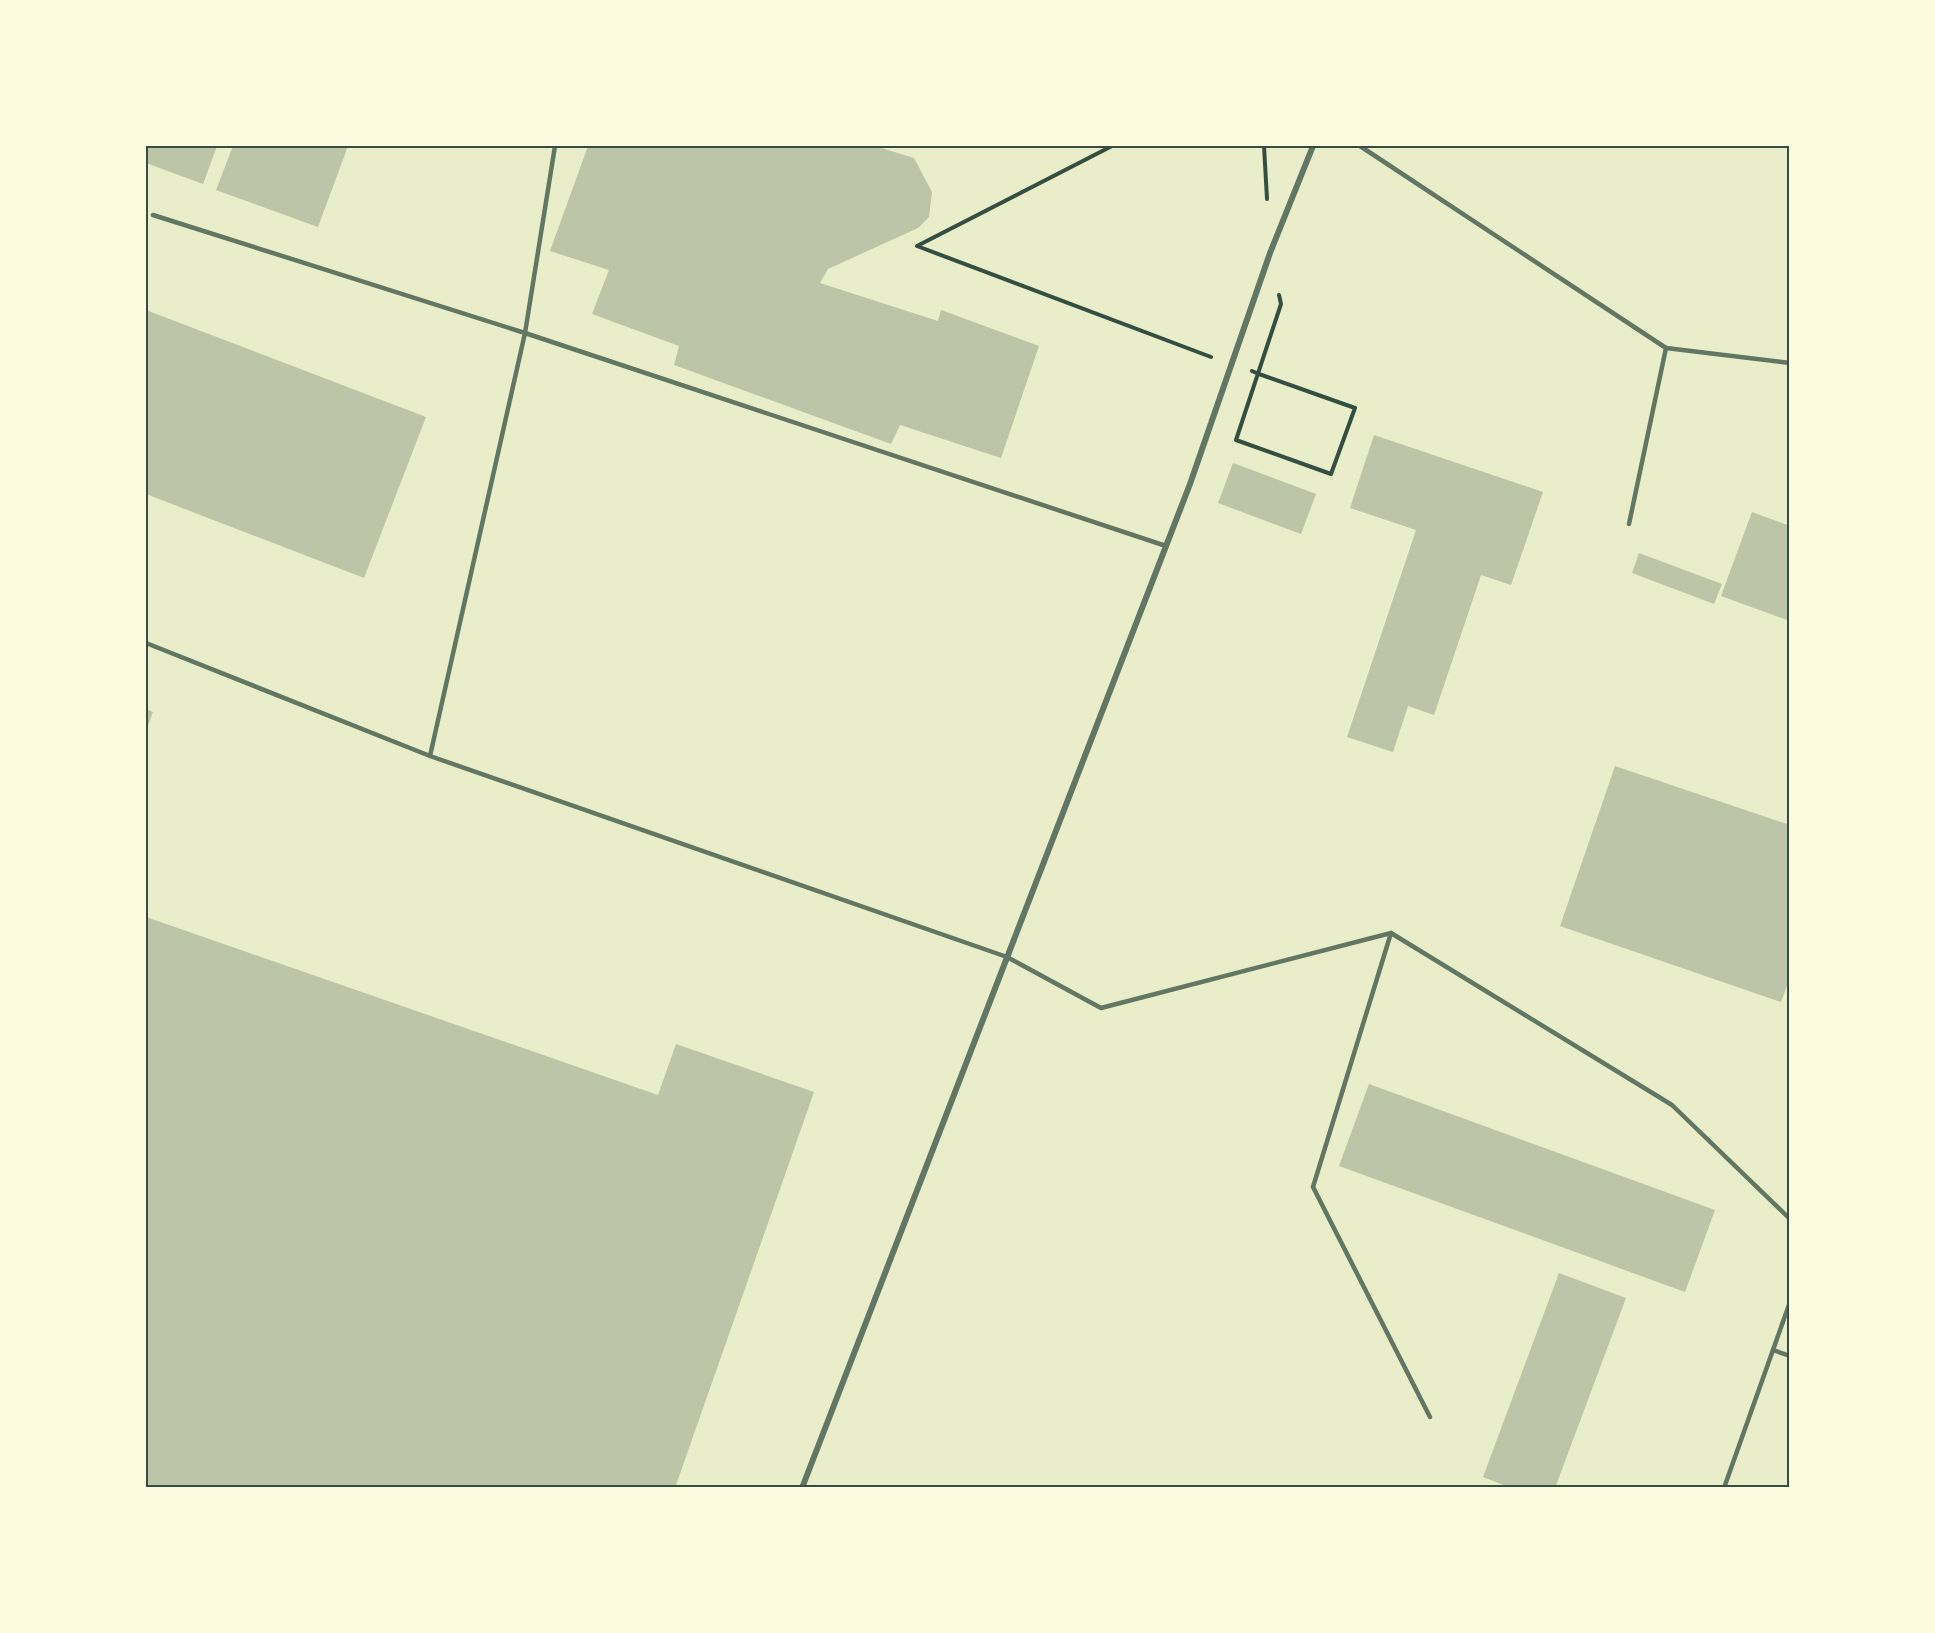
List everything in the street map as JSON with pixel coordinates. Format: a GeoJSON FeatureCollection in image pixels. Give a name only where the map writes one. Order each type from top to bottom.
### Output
{"type":"FeatureCollection","features":[{"type":"Feature","properties":{"kind":"street"},"geometry":{"type":"LineString","coordinates":[[802,1488],[1167,546],[1270,253],[1313,146]]}},
{"type":"Feature","properties":{"kind":"lane"},"geometry":{"type":"LineString","coordinates":[[430,756],[525,333],[555,146]]}},
{"type":"Feature","properties":{"kind":"lane"},"geometry":{"type":"LineString","coordinates":[[1360,146],[1666,348],[1790,363]]}},
{"type":"Feature","properties":{"kind":"lane"},"geometry":{"type":"LineString","coordinates":[[153,214],[525,333],[1167,546]]}},
{"type":"Feature","properties":{"kind":"lane"},"geometry":{"type":"LineString","coordinates":[[1629,524],[1666,348]]}},
{"type":"Feature","properties":{"kind":"lane"},"geometry":{"type":"LineString","coordinates":[[146,643],[430,756],[1007,957],[1101,1008],[1391,933],[1672,1105],[1790,1219]]}},
{"type":"Feature","properties":{"kind":"lane"},"geometry":{"type":"LineString","coordinates":[[1391,933],[1313,1187],[1430,1417]]}},
{"type":"Feature","properties":{"kind":"lane"},"geometry":{"type":"LineString","coordinates":[[1724,1488],[1790,1302]]}},
{"type":"Feature","properties":{"kind":"lane"},"geometry":{"type":"LineString","coordinates":[[1773,1350],[1790,1356]]}},
{"type":"Feature","properties":{"kind":"path"},"geometry":{"type":"LineString","coordinates":[[1112,146],[916,246],[1259,374],[1355,408],[1331,474],[1236,440],[1259,374],[1281,304],[1270,253]]}},
{"type":"Feature","properties":{"kind":"path"},"geometry":{"type":"LineString","coordinates":[[1264,146],[1267,205]]}},
{"type":"Feature","properties":{"kind":"building"},"geometry":{"type":"Polygon","coordinates":[[[146,146],[217,146],[203,184],[146,163],[146,146]]]}},
{"type":"Feature","properties":{"kind":"building"},"geometry":{"type":"Polygon","coordinates":[[[233,146],[348,146],[318,227],[216,190],[233,146]]]}},
{"type":"Feature","properties":{"kind":"building"},"geometry":{"type":"Polygon","coordinates":[[[588,146],[875,146],[914,158],[932,192],[929,217],[918,228],[828,269],[820,283],[938,321],[941,310],[1039,346],[1001,458],[900,425],[891,444],[674,365],[679,346],[592,314],[609,270],[550,251],[588,146]]]}},
{"type":"Feature","properties":{"kind":"building"},"geometry":{"type":"Polygon","coordinates":[[[146,310],[426,417],[364,578],[146,494],[146,310]]]}},
{"type":"Feature","properties":{"kind":"building"},"geometry":{"type":"Polygon","coordinates":[[[1374,435],[1543,492],[1511,585],[1481,575],[1434,715],[1408,706],[1393,752],[1347,737],[1416,530],[1350,508],[1374,435]]]}},
{"type":"Feature","properties":{"kind":"building"},"geometry":{"type":"Polygon","coordinates":[[[1233,463],[1316,494],[1301,534],[1218,503],[1233,463]]]}},
{"type":"Feature","properties":{"kind":"building"},"geometry":{"type":"Polygon","coordinates":[[[1752,512],[1790,526],[1790,621],[1721,596],[1752,512]]]}},
{"type":"Feature","properties":{"kind":"building"},"geometry":{"type":"Polygon","coordinates":[[[1639,553],[1722,584],[1714,604],[1632,573],[1639,553]]]}},
{"type":"Feature","properties":{"kind":"building"},"geometry":{"type":"Polygon","coordinates":[[[146,709],[153,712],[146,731],[146,709]]]}},
{"type":"Feature","properties":{"kind":"building"},"geometry":{"type":"Polygon","coordinates":[[[1615,766],[1790,825],[1790,977],[1781,1002],[1560,926],[1615,766]]]}},
{"type":"Feature","properties":{"kind":"building"},"geometry":{"type":"Polygon","coordinates":[[[146,917],[658,1095],[676,1044],[814,1092],[675,1488],[146,1488],[146,917]]]}},
{"type":"Feature","properties":{"kind":"building"},"geometry":{"type":"Polygon","coordinates":[[[1369,1084],[1715,1210],[1685,1292],[1339,1166],[1369,1084]]]}},
{"type":"Feature","properties":{"kind":"building"},"geometry":{"type":"Polygon","coordinates":[[[1559,1273],[1626,1298],[1555,1488],[1511,1488],[1483,1477],[1559,1273]]]}}]}
